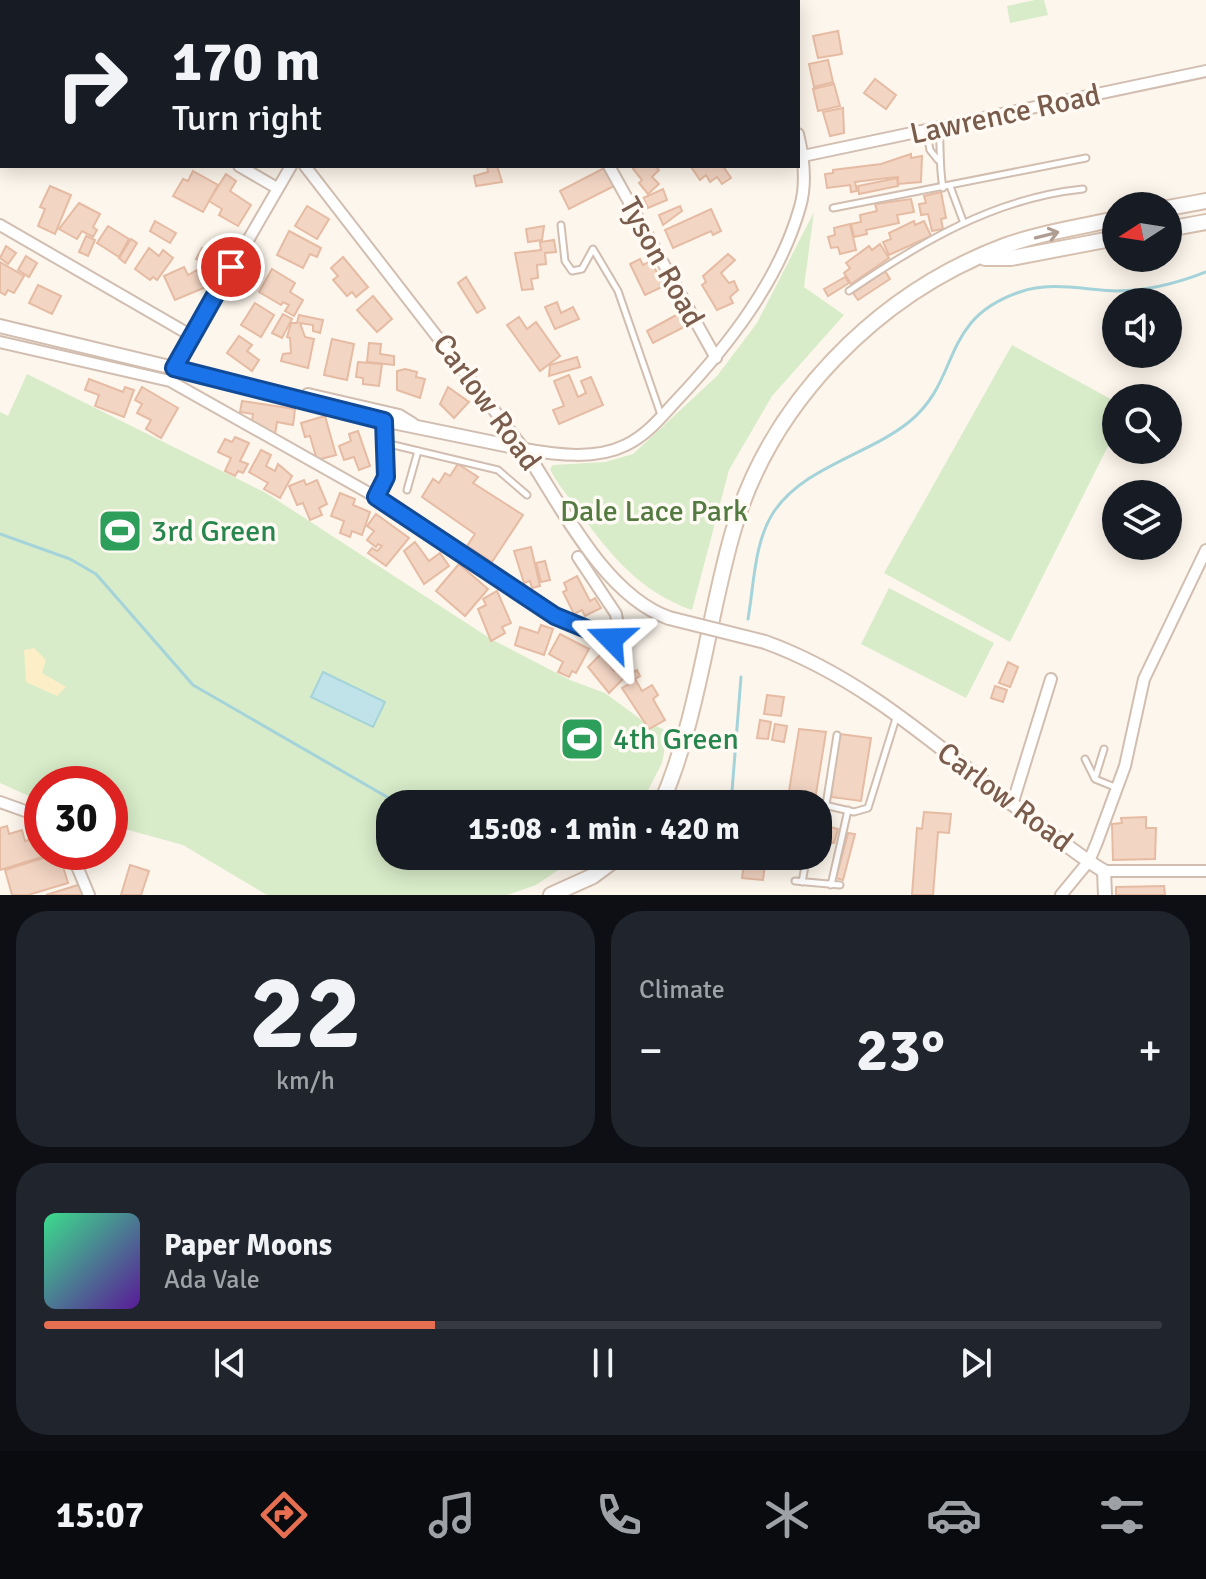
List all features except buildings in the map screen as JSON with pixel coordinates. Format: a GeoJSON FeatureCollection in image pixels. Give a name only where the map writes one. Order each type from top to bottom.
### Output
{"type":"FeatureCollection","features":[{"type":"Feature","properties":{"kind":"main road"},"geometry":{"type":"LineString","coordinates":[[1182,205],[1206,201]]}},
{"type":"Feature","properties":{"kind":"main road"},"geometry":{"type":"LineString","coordinates":[[666,790],[679,754],[732,535],[750,485],[772,442],[821,372],[855,337],[912,294],[1008,245],[1102,222]]}},
{"type":"Feature","properties":{"kind":"main road"},"geometry":{"type":"LineString","coordinates":[[1182,226],[1206,222]]}},
{"type":"Feature","properties":{"kind":"main road"},"geometry":{"type":"LineString","coordinates":[[981,258],[1011,258],[1102,241]]}},
{"type":"Feature","properties":{"kind":"main road"},"geometry":{"type":"LineString","coordinates":[[551,895],[601,870]]}},
{"type":"Feature","properties":{"kind":"street","name":"Lawrence Road"},"geometry":{"type":"LineString","coordinates":[[803,156],[1206,71]]}},
{"type":"Feature","properties":{"kind":"street"},"geometry":{"type":"LineString","coordinates":[[0,326],[524,449],[571,455],[607,452],[638,439],[661,416],[716,358],[760,293],[794,223],[802,197],[803,156],[800,143]]}},
{"type":"Feature","properties":{"kind":"street"},"geometry":{"type":"LineString","coordinates":[[242,168],[277,188]]}},
{"type":"Feature","properties":{"kind":"street"},"geometry":{"type":"LineString","coordinates":[[174,368],[290,168]]}},
{"type":"Feature","properties":{"kind":"street","name":"Carlow Road"},"geometry":{"type":"LineString","coordinates":[[307,168],[524,449],[608,574],[638,602],[669,618],[765,642],[839,675],[898,714],[1012,805],[1104,871]]}},
{"type":"Feature","properties":{"kind":"street","name":"Tyson Road"},"geometry":{"type":"LineString","coordinates":[[610,168],[716,358]]}},
{"type":"Feature","properties":{"kind":"street"},"geometry":{"type":"LineString","coordinates":[[0,225],[192,336]]}},
{"type":"Feature","properties":{"kind":"street"},"geometry":{"type":"LineString","coordinates":[[0,342],[170,381],[376,497],[555,616],[611,639],[620,638],[616,614],[578,557]]}},
{"type":"Feature","properties":{"kind":"street"},"geometry":{"type":"LineString","coordinates":[[376,497],[386,477],[385,417]]}},
{"type":"Feature","properties":{"kind":"street"},"geometry":{"type":"LineString","coordinates":[[1061,895],[1089,861],[1118,788],[1144,679],[1206,550]]}},
{"type":"Feature","properties":{"kind":"street"},"geometry":{"type":"LineString","coordinates":[[1012,805],[1051,679]]}},
{"type":"Feature","properties":{"kind":"street"},"geometry":{"type":"LineString","coordinates":[[0,802],[24,811]]}},
{"type":"Feature","properties":{"kind":"street"},"geometry":{"type":"LineString","coordinates":[[79,870],[89,895]]}},
{"type":"Feature","properties":{"kind":"street"},"geometry":{"type":"LineString","coordinates":[[1105,895],[1104,871],[1206,871]]}},
{"type":"Feature","properties":{"kind":"lane"},"geometry":{"type":"LineString","coordinates":[[938,160],[942,151],[939,128]]}},
{"type":"Feature","properties":{"kind":"lane"},"geometry":{"type":"LineString","coordinates":[[926,130],[930,150],[938,160],[943,188]]}},
{"type":"Feature","properties":{"kind":"lane"},"geometry":{"type":"LineString","coordinates":[[833,208],[1086,158]]}},
{"type":"Feature","properties":{"kind":"lane"},"geometry":{"type":"LineString","coordinates":[[950,186],[963,221]]}},
{"type":"Feature","properties":{"kind":"lane"},"geometry":{"type":"LineString","coordinates":[[849,291],[963,221],[1008,204],[1083,189]]}},
{"type":"Feature","properties":{"kind":"lane"},"geometry":{"type":"LineString","coordinates":[[561,225],[565,261],[572,271],[582,269],[593,249],[608,272],[661,416]]}},
{"type":"Feature","properties":{"kind":"lane"},"geometry":{"type":"LineString","coordinates":[[384,443],[498,470],[527,495]]}},
{"type":"Feature","properties":{"kind":"lane"},"geometry":{"type":"LineString","coordinates":[[407,490],[418,451]]}},
{"type":"Feature","properties":{"kind":"lane"},"geometry":{"type":"LineString","coordinates":[[832,806],[862,811],[872,802],[898,714]]}},
{"type":"Feature","properties":{"kind":"lane"},"geometry":{"type":"LineString","coordinates":[[828,790],[837,735]]}},
{"type":"Feature","properties":{"kind":"lane"},"geometry":{"type":"LineString","coordinates":[[1095,779],[1104,749]]}},
{"type":"Feature","properties":{"kind":"lane"},"geometry":{"type":"LineString","coordinates":[[1085,759],[1095,779],[1118,788]]}},
{"type":"Feature","properties":{"kind":"lane"},"geometry":{"type":"LineString","coordinates":[[831,885],[848,810]]}},
{"type":"Feature","properties":{"kind":"lane"},"geometry":{"type":"LineString","coordinates":[[803,870],[799,881],[840,885]]}},
{"type":"Feature","properties":{"kind":"green space"},"geometry":{"type":"Polygon","coordinates":[[[1044,0],[1048,15],[1010,23],[1007,6],[1044,0]]]}},
{"type":"Feature","properties":{"kind":"green space","name":"Dale Lace Park"},"geometry":{"type":"Polygon","coordinates":[[[814,212],[804,287],[844,315],[772,396],[729,470],[692,610],[657,593],[627,570],[590,526],[550,469],[553,465],[605,462],[633,454],[717,376],[757,323],[814,212]]]}},
{"type":"Feature","properties":{"kind":"green space"},"geometry":{"type":"Polygon","coordinates":[[[1012,345],[1102,394],[1102,458],[1010,642],[884,573],[1012,345]]]}},
{"type":"Feature","properties":{"kind":"green space"},"geometry":{"type":"Polygon","coordinates":[[[27,374],[266,493],[491,639],[570,680],[605,693],[643,721],[668,731],[662,763],[648,790],[376,790],[376,870],[558,870],[536,885],[507,895],[267,895],[183,845],[128,830],[128,766],[24,766],[24,794],[0,783],[0,412],[8,416],[27,374]]]}},
{"type":"Feature","properties":{"kind":"green space"},"geometry":{"type":"Polygon","coordinates":[[[889,588],[994,643],[966,698],[861,644],[889,588]]]}},
{"type":"Feature","properties":{"kind":"sand"},"geometry":{"type":"Polygon","coordinates":[[[34,648],[46,660],[42,673],[66,687],[57,696],[26,682],[24,650],[34,648]]]}},
{"type":"Feature","properties":{"kind":"water"},"geometry":{"type":"Polygon","coordinates":[[[323,672],[385,702],[373,727],[311,697],[323,672]]]}},
{"type":"Feature","properties":{"kind":"waterway"},"geometry":{"type":"LineString","coordinates":[[748,619],[758,551],[773,513],[801,484],[909,422],[926,405],[963,334],[976,318],[994,304],[1020,292],[1043,287],[1140,290],[1206,272]]}},
{"type":"Feature","properties":{"kind":"waterway"},"geometry":{"type":"LineString","coordinates":[[0,534],[70,559],[96,574],[193,685],[376,791]]}},
{"type":"Feature","properties":{"kind":"waterway"},"geometry":{"type":"LineString","coordinates":[[732,790],[741,677]]}},
{"type":"Feature","properties":{"kind":"place","name":"3rd Green"},"geometry":{"type":"Point","coordinates":[120,531]}},
{"type":"Feature","properties":{"kind":"place","name":"4th Green"},"geometry":{"type":"Point","coordinates":[582,739]}},
{"type":"Feature","properties":{"kind":"route"},"geometry":{"type":"LineString","coordinates":[[231,267],[174,368],[384,421],[386,477],[376,497],[555,616],[611,639]]}}]}
